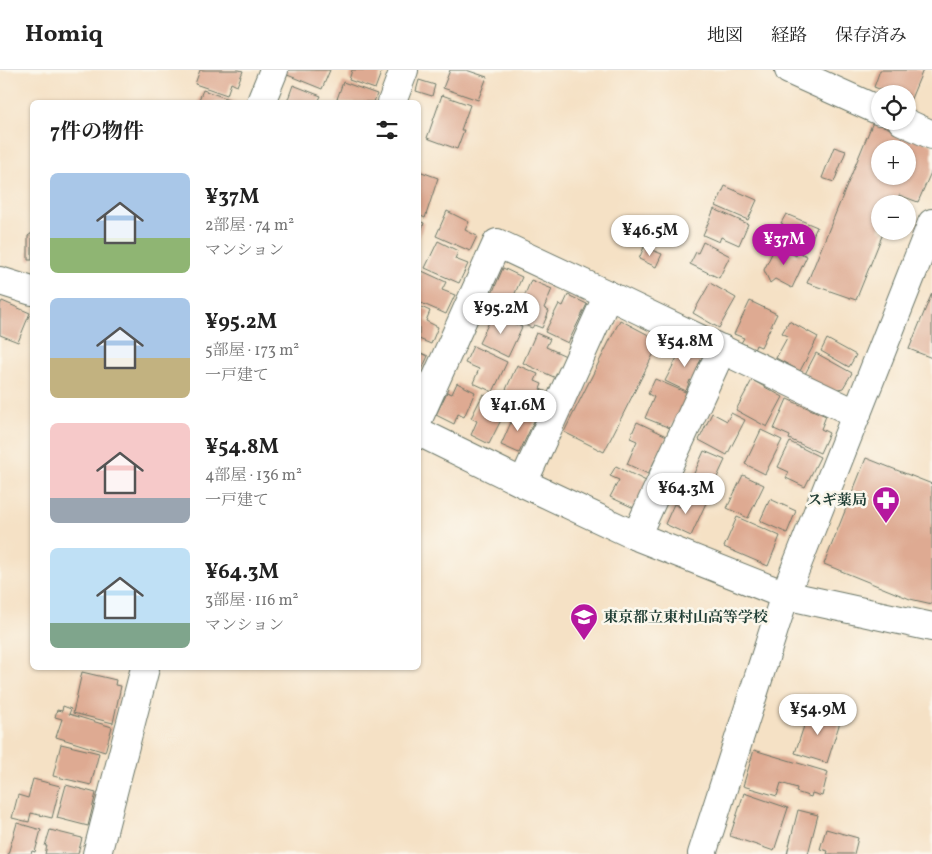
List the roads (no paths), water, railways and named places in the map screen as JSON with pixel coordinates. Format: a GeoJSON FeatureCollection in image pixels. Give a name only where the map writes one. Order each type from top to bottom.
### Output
{"type":"FeatureCollection","features":[{"type":"Feature","properties":{"kind":"street"},"geometry":{"type":"LineString","coordinates":[[262,100],[274,70]]}},
{"type":"Feature","properties":{"kind":"street"},"geometry":{"type":"LineString","coordinates":[[393,100],[404,70]]}},
{"type":"Feature","properties":{"kind":"street"},"geometry":{"type":"LineString","coordinates":[[789,70],[871,107]]}},
{"type":"Feature","properties":{"kind":"street"},"geometry":{"type":"LineString","coordinates":[[916,128],[932,135]]}},
{"type":"Feature","properties":{"kind":"street"},"geometry":{"type":"LineString","coordinates":[[702,854],[785,595],[932,223]]}},
{"type":"Feature","properties":{"kind":"street"},"geometry":{"type":"LineString","coordinates":[[421,413],[497,242],[857,414]]}},
{"type":"Feature","properties":{"kind":"street"},"geometry":{"type":"LineString","coordinates":[[0,281],[30,290]]}},
{"type":"Feature","properties":{"kind":"street"},"geometry":{"type":"LineString","coordinates":[[523,484],[608,294]]}},
{"type":"Feature","properties":{"kind":"street"},"geometry":{"type":"LineString","coordinates":[[636,536],[722,349]]}},
{"type":"Feature","properties":{"kind":"street"},"geometry":{"type":"LineString","coordinates":[[421,433],[523,484],[636,536],[785,595],[932,627]]}},
{"type":"Feature","properties":{"kind":"street"},"geometry":{"type":"LineString","coordinates":[[97,854],[143,670]]}},
{"type":"Feature","properties":{"kind":"place","name":"スギ薬局"},"geometry":{"type":"Point","coordinates":[886,524]}},
{"type":"Feature","properties":{"kind":"place","name":"東京都立東村山高等学校"},"geometry":{"type":"Point","coordinates":[584,641]}}]}
